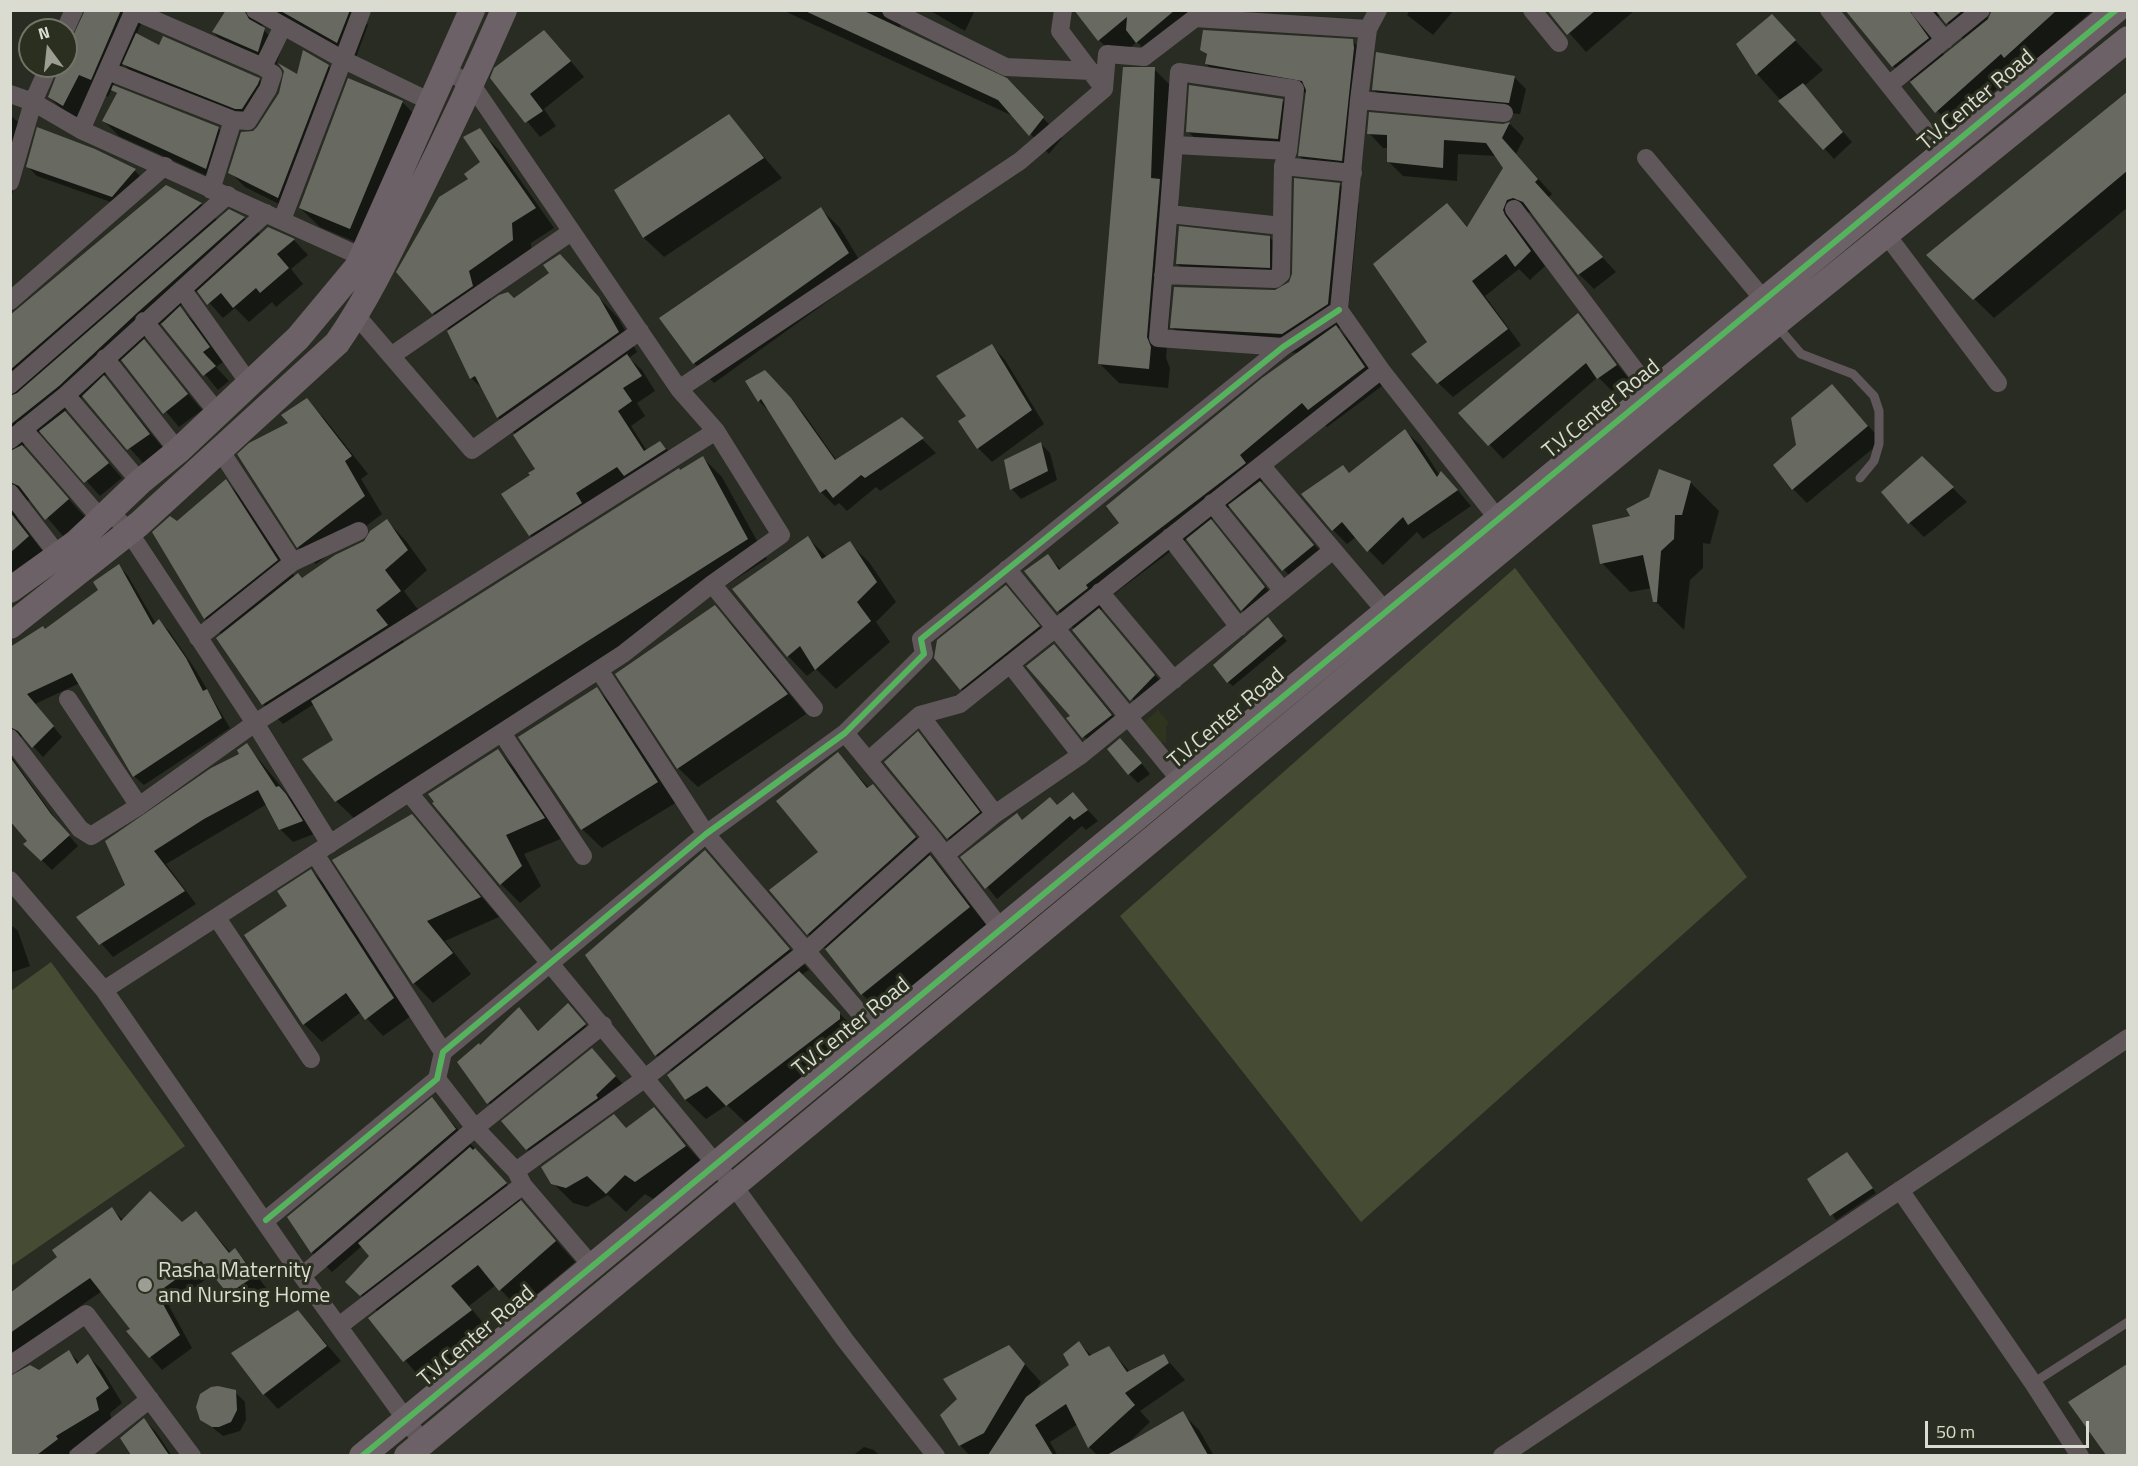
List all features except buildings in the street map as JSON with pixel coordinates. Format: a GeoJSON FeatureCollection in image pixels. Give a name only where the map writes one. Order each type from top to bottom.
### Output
{"type":"FeatureCollection","features":[{"type":"Feature","properties":{"kind":"street"},"geometry":{"type":"LineString","coordinates":[[255,10],[342,59],[431,102]]}},
{"type":"Feature","properties":{"kind":"street"},"geometry":{"type":"LineString","coordinates":[[362,10],[274,217],[144,321],[66,395],[17,434],[106,515],[129,532],[255,723],[323,849],[442,1052]]}},
{"type":"Feature","properties":{"kind":"street"},"geometry":{"type":"LineString","coordinates":[[12,585],[77,542],[140,482],[178,450],[298,338],[358,266],[472,10]]}},
{"type":"Feature","properties":{"kind":"street"},"geometry":{"type":"LineString","coordinates":[[10,626],[129,532],[337,343],[356,315],[472,85],[504,10]]}},
{"type":"Feature","properties":{"kind":"street"},"geometry":{"type":"LineString","coordinates":[[891,10],[1006,67],[1091,71]]}},
{"type":"Feature","properties":{"kind":"street"},"geometry":{"type":"LineString","coordinates":[[1063,10],[1060,31],[1104,89]]}},
{"type":"Feature","properties":{"kind":"street"},"geometry":{"type":"LineString","coordinates":[[1378,10],[1368,29],[1339,310],[1381,370],[1498,519]]}},
{"type":"Feature","properties":{"kind":"street"},"geometry":{"type":"LineString","coordinates":[[1532,10],[1559,43]]}},
{"type":"Feature","properties":{"kind":"street"},"geometry":{"type":"LineString","coordinates":[[1829,10],[1943,153]]}},
{"type":"Feature","properties":{"kind":"street"},"geometry":{"type":"LineString","coordinates":[[1920,10],[1945,40]]}},
{"type":"Feature","properties":{"kind":"street"},"geometry":{"type":"LineString","coordinates":[[1889,85],[1981,10]]}},
{"type":"Feature","properties":{"kind":"street","name":"T.V.Center Road"},"geometry":{"type":"LineString","coordinates":[[362,1455],[2116,10]]}},
{"type":"Feature","properties":{"kind":"street"},"geometry":{"type":"LineString","coordinates":[[81,130],[134,11],[263,67],[273,74],[268,89],[248,121],[233,120],[108,70]]}},
{"type":"Feature","properties":{"kind":"street"},"geometry":{"type":"LineString","coordinates":[[679,389],[1020,161],[1104,89],[1107,54],[1144,57],[1195,18],[1368,29]]}},
{"type":"Feature","properties":{"kind":"street"},"geometry":{"type":"LineString","coordinates":[[263,67],[283,26]]}},
{"type":"Feature","properties":{"kind":"street","name":"T.V.Center Road"},"geometry":{"type":"LineString","coordinates":[[415,1449],[1775,324],[2127,39]]}},
{"type":"Feature","properties":{"kind":"street"},"geometry":{"type":"LineString","coordinates":[[104,990],[623,654],[712,584],[781,535],[716,431],[679,389],[472,85],[445,70]]}},
{"type":"Feature","properties":{"kind":"street"},"geometry":{"type":"LineString","coordinates":[[1163,275],[1275,279],[1281,274],[1285,159],[1295,89],[1179,72],[1158,338],[1283,347]]}},
{"type":"Feature","properties":{"kind":"street"},"geometry":{"type":"LineString","coordinates":[[10,182],[33,102],[44,78]]}},
{"type":"Feature","properties":{"kind":"street"},"geometry":{"type":"LineString","coordinates":[[10,94],[33,102],[81,130],[362,257]]}},
{"type":"Feature","properties":{"kind":"street"},"geometry":{"type":"LineString","coordinates":[[1359,100],[1504,113]]}},
{"type":"Feature","properties":{"kind":"street"},"geometry":{"type":"LineString","coordinates":[[10,385],[219,192],[233,120]]}},
{"type":"Feature","properties":{"kind":"street"},"geometry":{"type":"LineString","coordinates":[[1175,145],[1285,159],[1353,174]]}},
{"type":"Feature","properties":{"kind":"street"},"geometry":{"type":"LineString","coordinates":[[1646,158],[1764,300]]}},
{"type":"Feature","properties":{"kind":"street"},"geometry":{"type":"LineString","coordinates":[[10,301],[165,166]]}},
{"type":"Feature","properties":{"kind":"street"},"geometry":{"type":"LineString","coordinates":[[1514,209],[1652,393]]}},
{"type":"Feature","properties":{"kind":"street"},"geometry":{"type":"LineString","coordinates":[[1169,214],[1281,226]]}},
{"type":"Feature","properties":{"kind":"street"},"geometry":{"type":"LineString","coordinates":[[391,356],[571,232]]}},
{"type":"Feature","properties":{"kind":"street"},"geometry":{"type":"LineString","coordinates":[[1886,234],[1998,383]]}},
{"type":"Feature","properties":{"kind":"street"},"geometry":{"type":"LineString","coordinates":[[182,289],[249,383]]}},
{"type":"Feature","properties":{"kind":"street"},"geometry":{"type":"LineString","coordinates":[[266,1220],[437,1079],[442,1052],[706,834],[846,733],[924,654],[921,639],[1283,347],[1339,310]]}},
{"type":"Feature","properties":{"kind":"street"},"geometry":{"type":"LineString","coordinates":[[356,315],[472,450],[640,331]]}},
{"type":"Feature","properties":{"kind":"street"},"geometry":{"type":"LineString","coordinates":[[144,321],[218,412]]}},
{"type":"Feature","properties":{"kind":"street"},"geometry":{"type":"LineString","coordinates":[[105,358],[178,450]]}},
{"type":"Feature","properties":{"kind":"street"},"geometry":{"type":"LineString","coordinates":[[869,760],[920,715],[960,704],[1381,370]]}},
{"type":"Feature","properties":{"kind":"street"},"geometry":{"type":"LineString","coordinates":[[66,395],[140,482]]}},
{"type":"Feature","properties":{"kind":"street"},"geometry":{"type":"LineString","coordinates":[[10,738],[80,829],[91,836],[139,806],[255,723],[716,431]]}},
{"type":"Feature","properties":{"kind":"street"},"geometry":{"type":"LineString","coordinates":[[220,450],[293,562]]}},
{"type":"Feature","properties":{"kind":"street"},"geometry":{"type":"LineString","coordinates":[[1261,465],[1386,612]]}},
{"type":"Feature","properties":{"kind":"street"},"geometry":{"type":"LineString","coordinates":[[10,493],[58,555]]}},
{"type":"Feature","properties":{"kind":"street"},"geometry":{"type":"LineString","coordinates":[[1212,503],[1283,591]]}},
{"type":"Feature","properties":{"kind":"street"},"geometry":{"type":"LineString","coordinates":[[198,638],[293,562],[359,531]]}},
{"type":"Feature","properties":{"kind":"street"},"geometry":{"type":"LineString","coordinates":[[1170,537],[1239,627]]}},
{"type":"Feature","properties":{"kind":"street"},"geometry":{"type":"LineString","coordinates":[[945,855],[995,814],[1082,755],[1333,550]]}},
{"type":"Feature","properties":{"kind":"street"},"geometry":{"type":"LineString","coordinates":[[1007,569],[1181,782]]}},
{"type":"Feature","properties":{"kind":"street"},"geometry":{"type":"LineString","coordinates":[[712,584],[814,708]]}},
{"type":"Feature","properties":{"kind":"street"},"geometry":{"type":"LineString","coordinates":[[1100,592],[1174,680]]}},
{"type":"Feature","properties":{"kind":"street"},"geometry":{"type":"LineString","coordinates":[[1010,664],[1082,755]]}},
{"type":"Feature","properties":{"kind":"street"},"geometry":{"type":"LineString","coordinates":[[599,670],[706,834],[876,1032]]}},
{"type":"Feature","properties":{"kind":"street"},"geometry":{"type":"LineString","coordinates":[[68,699],[139,806]]}},
{"type":"Feature","properties":{"kind":"street"},"geometry":{"type":"LineString","coordinates":[[920,715],[995,814]]}},
{"type":"Feature","properties":{"kind":"street"},"geometry":{"type":"LineString","coordinates":[[502,733],[583,856]]}},
{"type":"Feature","properties":{"kind":"street"},"geometry":{"type":"LineString","coordinates":[[846,733],[932,838],[1001,929]]}},
{"type":"Feature","properties":{"kind":"street"},"geometry":{"type":"LineString","coordinates":[[409,793],[734,1186],[845,1340],[936,1455]]}},
{"type":"Feature","properties":{"kind":"street"},"geometry":{"type":"LineString","coordinates":[[339,1326],[520,1178],[805,951],[932,838]]}},
{"type":"Feature","properties":{"kind":"street"},"geometry":{"type":"LineString","coordinates":[[10,880],[104,990],[266,1220],[302,1276],[406,1419],[415,1449]]}},
{"type":"Feature","properties":{"kind":"street"},"geometry":{"type":"LineString","coordinates":[[217,918],[311,1059]]}},
{"type":"Feature","properties":{"kind":"street"},"geometry":{"type":"LineString","coordinates":[[302,1276],[475,1128],[603,1025]]}},
{"type":"Feature","properties":{"kind":"street"},"geometry":{"type":"LineString","coordinates":[[1502,1455],[2127,1038]]}},
{"type":"Feature","properties":{"kind":"street"},"geometry":{"type":"LineString","coordinates":[[437,1079],[475,1128],[520,1178],[591,1266]]}},
{"type":"Feature","properties":{"kind":"street"},"geometry":{"type":"LineString","coordinates":[[1900,1190],[2080,1455]]}},
{"type":"Feature","properties":{"kind":"street"},"geometry":{"type":"LineString","coordinates":[[10,1365],[86,1314],[192,1455]]}},
{"type":"Feature","properties":{"kind":"street"},"geometry":{"type":"LineString","coordinates":[[78,1455],[150,1399]]}},
{"type":"Feature","properties":{"kind":"lane"},"geometry":{"type":"LineString","coordinates":[[1775,324],[1801,354],[1853,374],[1874,396],[1878,411],[1879,444],[1874,461],[1860,478]]}},
{"type":"Feature","properties":{"kind":"lane"},"geometry":{"type":"LineString","coordinates":[[2033,1383],[2127,1322]]}},
{"type":"Feature","properties":{"kind":"shaded area"},"geometry":{"type":"Polygon","coordinates":[[[1515,568],[1747,877],[1361,1222],[1120,916],[1515,568]]]}},
{"type":"Feature","properties":{"kind":"shaded area"},"geometry":{"type":"Polygon","coordinates":[[[1158,710],[1169,723],[1166,726],[1166,743],[1162,742],[1162,745],[1140,726],[1158,710]]]}},
{"type":"Feature","properties":{"kind":"shaded area"},"geometry":{"type":"Polygon","coordinates":[[[51,962],[185,1146],[11,1266],[11,991],[51,962]]]}},
{"type":"Feature","properties":{"kind":"cycle path"},"geometry":{"type":"LineString","coordinates":[[362,1456],[2116,10]]}},
{"type":"Feature","properties":{"kind":"cycle path"},"geometry":{"type":"LineString","coordinates":[[266,1220],[437,1079],[443,1052],[706,834],[845,733],[924,654],[921,639],[1283,347],[1339,310]]}},
{"type":"Feature","properties":{"kind":"place","name":"Rasha Maternity and Nursing Home"},"geometry":{"type":"Point","coordinates":[145,1285]}}]}
